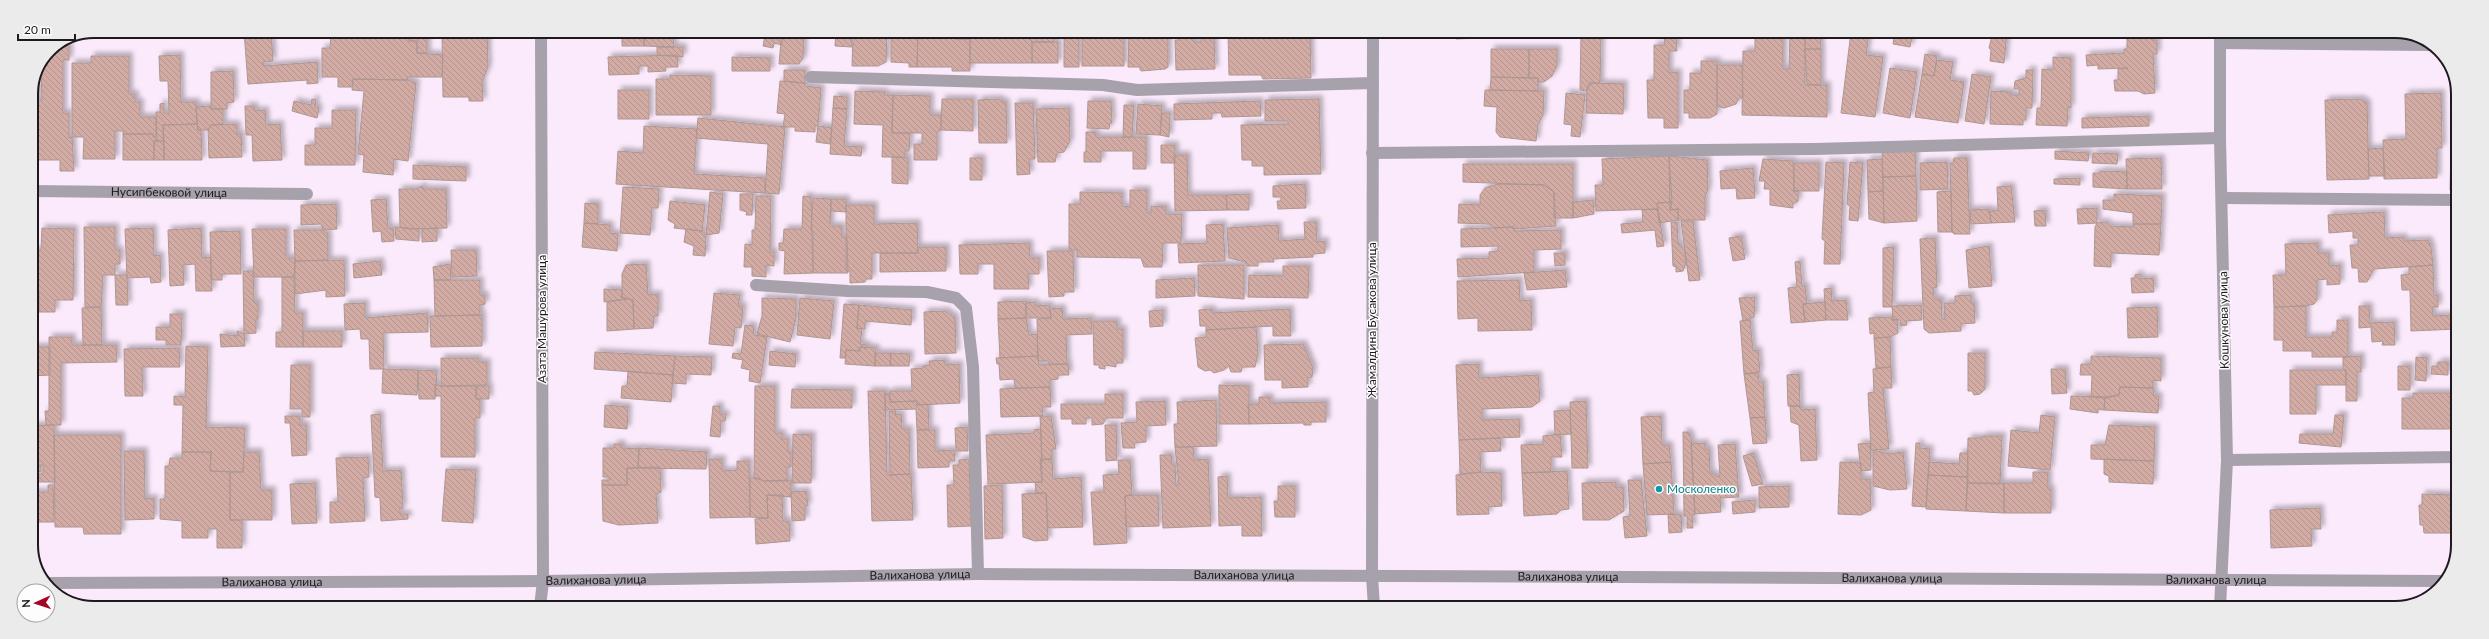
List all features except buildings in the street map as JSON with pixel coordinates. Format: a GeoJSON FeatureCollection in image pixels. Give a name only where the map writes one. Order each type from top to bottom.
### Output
{"type":"FeatureCollection","features":[{"type":"Feature","properties":{"kind":"street","name":"Азата Машурова улица"},"geometry":{"type":"LineString","coordinates":[[541,38],[543,581],[541,601]]}},
{"type":"Feature","properties":{"kind":"street","name":"Жамалдина Бусакова улица"},"geometry":{"type":"LineString","coordinates":[[1373,38],[1372,576],[1374,601]]}},
{"type":"Feature","properties":{"kind":"street"},"geometry":{"type":"LineString","coordinates":[[2220,38],[2420,45]]}},
{"type":"Feature","properties":{"kind":"street","name":"Кошкунова улица"},"geometry":{"type":"LineString","coordinates":[[2220,38],[2220,138],[2227,460],[2220,601]]}},
{"type":"Feature","properties":{"kind":"street"},"geometry":{"type":"LineString","coordinates":[[811,76],[1103,85],[1137,90],[1373,83]]}},
{"type":"Feature","properties":{"kind":"street"},"geometry":{"type":"LineString","coordinates":[[1372,153],[1815,149],[2220,138]]}},
{"type":"Feature","properties":{"kind":"street","name":"Нусипбековой улица"},"geometry":{"type":"LineString","coordinates":[[38,191],[307,194]]}},
{"type":"Feature","properties":{"kind":"street"},"geometry":{"type":"LineString","coordinates":[[2222,198],[2451,200]]}},
{"type":"Feature","properties":{"kind":"street"},"geometry":{"type":"LineString","coordinates":[[756,285],[848,291],[927,292],[956,298],[966,308],[973,366],[978,574]]}},
{"type":"Feature","properties":{"kind":"street"},"geometry":{"type":"LineString","coordinates":[[2227,460],[2451,457]]}},
{"type":"Feature","properties":{"kind":"street","name":"Валиханова улица"},"geometry":{"type":"LineString","coordinates":[[53,583],[543,581],[978,574],[2438,581]]}},
{"type":"Feature","properties":{"kind":"place","name":"Москоленко"},"geometry":{"type":"Point","coordinates":[1659,489]}}]}
